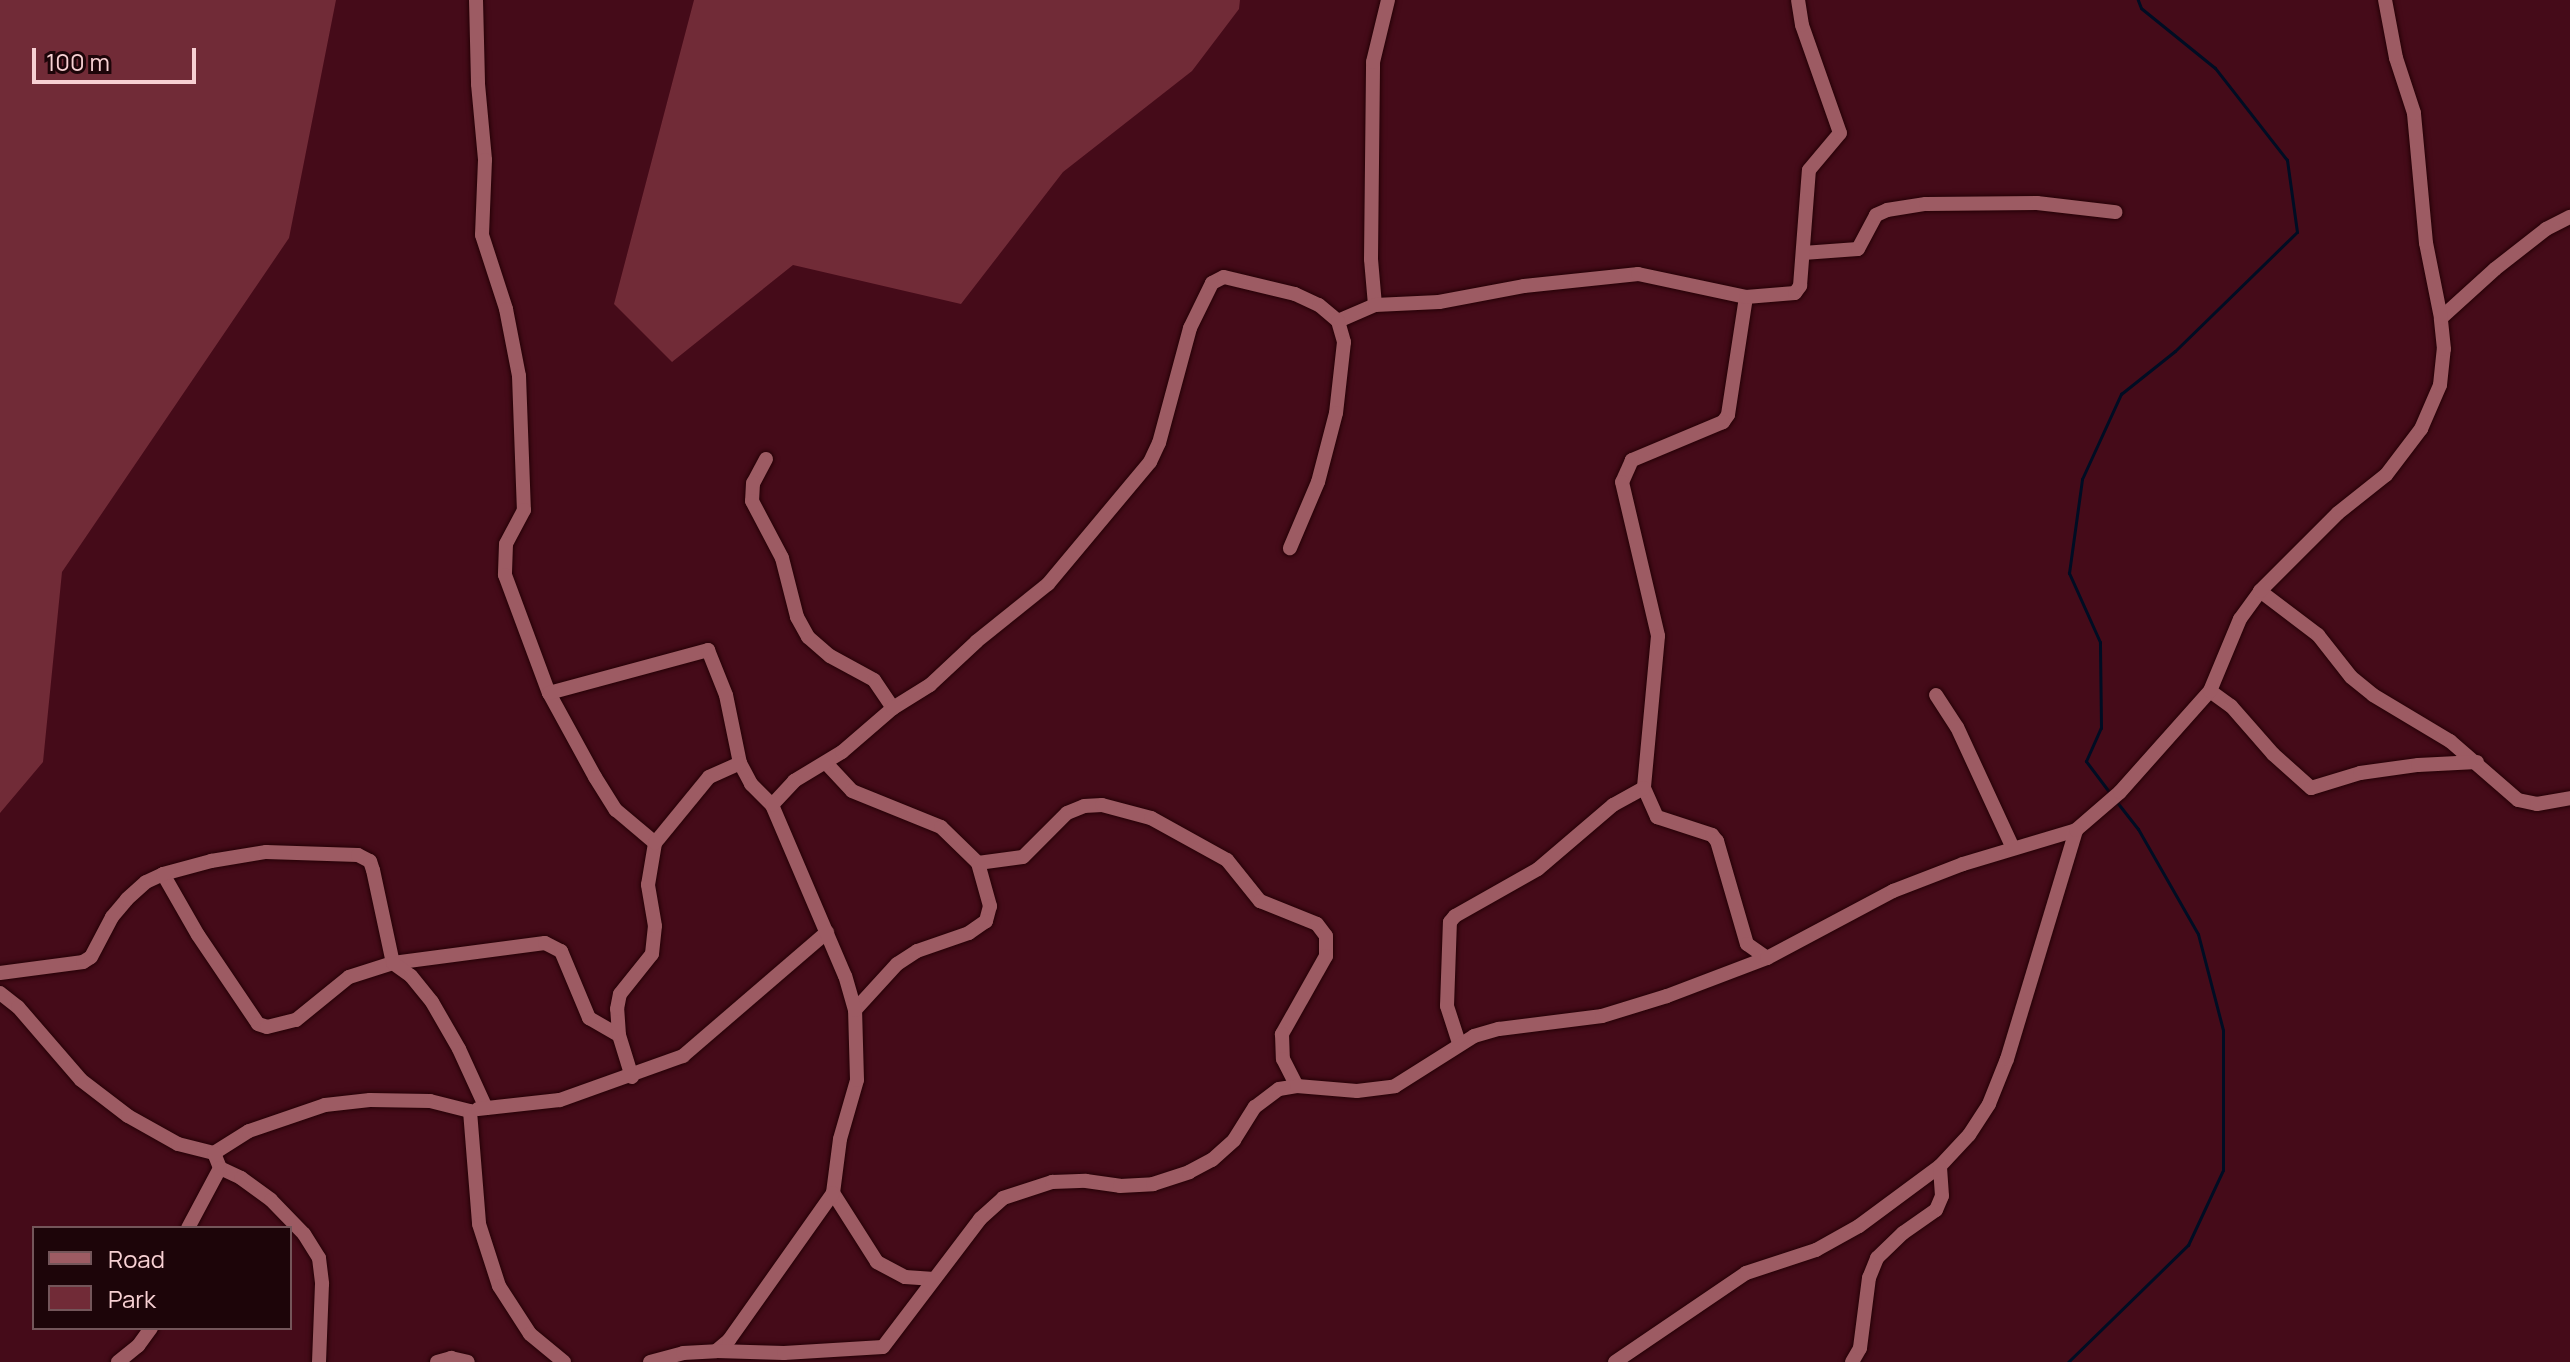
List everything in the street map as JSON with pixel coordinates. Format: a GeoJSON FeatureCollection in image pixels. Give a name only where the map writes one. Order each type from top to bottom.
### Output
{"type":"FeatureCollection","features":[{"type":"Feature","properties":{"kind":"street"},"geometry":{"type":"LineString","coordinates":[[476,0],[478,84],[485,160],[482,235],[506,309],[519,376],[524,510],[506,544],[505,575],[549,693],[616,810],[655,843]]}},
{"type":"Feature","properties":{"kind":"street"},"geometry":{"type":"LineString","coordinates":[[1375,305],[1371,259],[1373,62],[1388,0]]}},
{"type":"Feature","properties":{"kind":"street"},"geometry":{"type":"LineString","coordinates":[[1338,321],[1375,305],[1439,302],[1524,286],[1638,274],[1746,297],[1795,293],[1800,286],[1809,170],[1840,133],[1802,25],[1798,0]]}},
{"type":"Feature","properties":{"kind":"street"},"geometry":{"type":"LineString","coordinates":[[650,1362],[683,1353],[716,1351],[886,1355],[934,1279],[980,1219],[1003,1198],[1052,1182],[1086,1181],[1120,1186],[1153,1184],[1189,1172],[1212,1160],[1234,1140],[1255,1107],[1267,1095],[1297,1086],[1357,1091],[1395,1086],[1432,1065],[1459,1043],[1499,1029],[1602,1016],[1767,958],[1893,891],[2013,848],[2076,830],[2120,792],[2210,691],[2240,619],[2260,591],[2338,513],[2386,475],[2421,429],[2440,385],[2444,349],[2426,243],[2414,113],[2396,58],[2385,0]]}},
{"type":"Feature","properties":{"kind":"street"},"geometry":{"type":"LineString","coordinates":[[1803,253],[1858,249],[1876,215],[1926,204],[2037,203],[2115,212]]}},
{"type":"Feature","properties":{"kind":"street"},"geometry":{"type":"LineString","coordinates":[[2441,318],[2505,261],[2546,229],[2570,217]]}},
{"type":"Feature","properties":{"kind":"street"},"geometry":{"type":"LineString","coordinates":[[772,805],[794,781],[826,763],[893,708],[930,685],[977,641],[1048,584],[1150,462],[1159,443],[1190,328],[1212,283],[1224,277],[1295,294],[1319,305],[1338,321],[1344,342],[1336,413],[1318,482],[1290,548]]}},
{"type":"Feature","properties":{"kind":"street"},"geometry":{"type":"LineString","coordinates":[[1746,297],[1728,415],[1723,422],[1632,460],[1622,482],[1658,636],[1644,788],[1657,817],[1712,835],[1717,841],[1747,944],[1767,958]]}},
{"type":"Feature","properties":{"kind":"street"},"geometry":{"type":"LineString","coordinates":[[766,459],[753,483],[752,501],[782,558],[797,617],[808,637],[830,656],[874,680],[893,708]]}},
{"type":"Feature","properties":{"kind":"street"},"geometry":{"type":"LineString","coordinates":[[2260,591],[2318,635],[2351,677],[2373,695],[2450,741],[2518,800],[2537,804],[2570,798]]}},
{"type":"Feature","properties":{"kind":"street"},"geometry":{"type":"LineString","coordinates":[[549,693],[708,650],[726,695],[740,763],[751,784],[772,805],[827,932],[855,1010],[857,1080],[840,1139],[833,1193],[729,1340],[716,1351]]}},
{"type":"Feature","properties":{"kind":"street"},"geometry":{"type":"LineString","coordinates":[[2210,691],[2231,706],[2273,754],[2311,788],[2360,773],[2427,764],[2477,762]]}},
{"type":"Feature","properties":{"kind":"street"},"geometry":{"type":"LineString","coordinates":[[1936,695],[1957,727],[2013,848]]}},
{"type":"Feature","properties":{"kind":"street"},"geometry":{"type":"LineString","coordinates":[[632,1077],[619,1035],[620,994],[652,954],[655,941],[648,885],[655,843],[709,777],[740,763]]}},
{"type":"Feature","properties":{"kind":"street"},"geometry":{"type":"LineString","coordinates":[[826,763],[852,791],[941,827],[978,863],[990,906],[986,921],[969,933],[917,951],[897,964],[855,1010]]}},
{"type":"Feature","properties":{"kind":"street"},"geometry":{"type":"LineString","coordinates":[[1459,1043],[1447,1006],[1450,922],[1455,916],[1538,869],[1613,805],[1644,788]]}},
{"type":"Feature","properties":{"kind":"street"},"geometry":{"type":"LineString","coordinates":[[978,863],[1023,857],[1067,813],[1084,806],[1102,805],[1124,808],[1151,818],[1227,860],[1260,901],[1287,915],[1317,924],[1326,936],[1326,956],[1282,1034],[1283,1059],[1297,1086]]}},
{"type":"Feature","properties":{"kind":"street"},"geometry":{"type":"LineString","coordinates":[[1615,1362],[1746,1273],[1816,1250],[1859,1226],[1940,1166],[1969,1135],[1989,1104],[2025,1004],[2076,830]]}},
{"type":"Feature","properties":{"kind":"street"},"geometry":{"type":"LineString","coordinates":[[0,973],[83,962],[91,957],[112,917],[127,899],[146,882],[163,874],[211,861],[266,852],[358,855],[370,861],[373,870],[393,963],[411,976],[432,1002],[459,1049],[486,1108]]}},
{"type":"Feature","properties":{"kind":"street"},"geometry":{"type":"LineString","coordinates":[[163,874],[198,935],[258,1024],[267,1027],[296,1020],[349,977],[393,963],[464,952],[554,945],[561,951],[589,1018],[619,1035]]}},
{"type":"Feature","properties":{"kind":"street"},"geometry":{"type":"LineString","coordinates":[[0,993],[18,1007],[81,1080],[128,1116],[178,1144],[214,1153],[249,1131],[325,1105],[370,1100],[430,1101],[470,1111],[560,1100],[632,1077],[683,1056],[827,932]]}},
{"type":"Feature","properties":{"kind":"street"},"geometry":{"type":"LineString","coordinates":[[470,1111],[479,1224],[499,1286],[530,1334],[564,1362]]}},
{"type":"Feature","properties":{"kind":"street"},"geometry":{"type":"LineString","coordinates":[[214,1153],[220,1168],[241,1178],[271,1200],[304,1234],[319,1258],[322,1284],[319,1362]]}},
{"type":"Feature","properties":{"kind":"street"},"geometry":{"type":"LineString","coordinates":[[1852,1362],[1860,1348],[1869,1278],[1877,1258],[1903,1233],[1936,1210],[1942,1196],[1940,1166]]}},
{"type":"Feature","properties":{"kind":"street"},"geometry":{"type":"LineString","coordinates":[[189,1226],[220,1168]]}},
{"type":"Feature","properties":{"kind":"street"},"geometry":{"type":"LineString","coordinates":[[833,1193],[877,1262],[905,1277],[934,1279]]}},
{"type":"Feature","properties":{"kind":"street"},"geometry":{"type":"LineString","coordinates":[[118,1362],[138,1346],[150,1330]]}},
{"type":"Feature","properties":{"kind":"street"},"geometry":{"type":"LineString","coordinates":[[437,1362],[451,1358],[468,1362]]}},
{"type":"Feature","properties":{"kind":"green space"},"geometry":{"type":"Polygon","coordinates":[[[0,0],[336,0],[289,238],[62,572],[43,762],[0,813],[0,0]]]}},
{"type":"Feature","properties":{"kind":"green space"},"geometry":{"type":"Polygon","coordinates":[[[694,0],[1240,0],[1239,9],[1192,71],[1063,172],[961,304],[793,265],[672,362],[614,304],[694,0]]]}},
{"type":"Feature","properties":{"kind":"waterway"},"geometry":{"type":"LineString","coordinates":[[2110,793],[2086,761],[2101,728],[2100,642],[2069,573],[2082,479],[2121,394],[2175,351],[2297,232],[2287,160],[2215,68],[2141,8],[2138,0]]}},
{"type":"Feature","properties":{"kind":"waterway"},"geometry":{"type":"LineString","coordinates":[[2068,1362],[2188,1245],[2223,1170],[2223,1030],[2198,934],[2138,829],[2117,802]]}}]}
